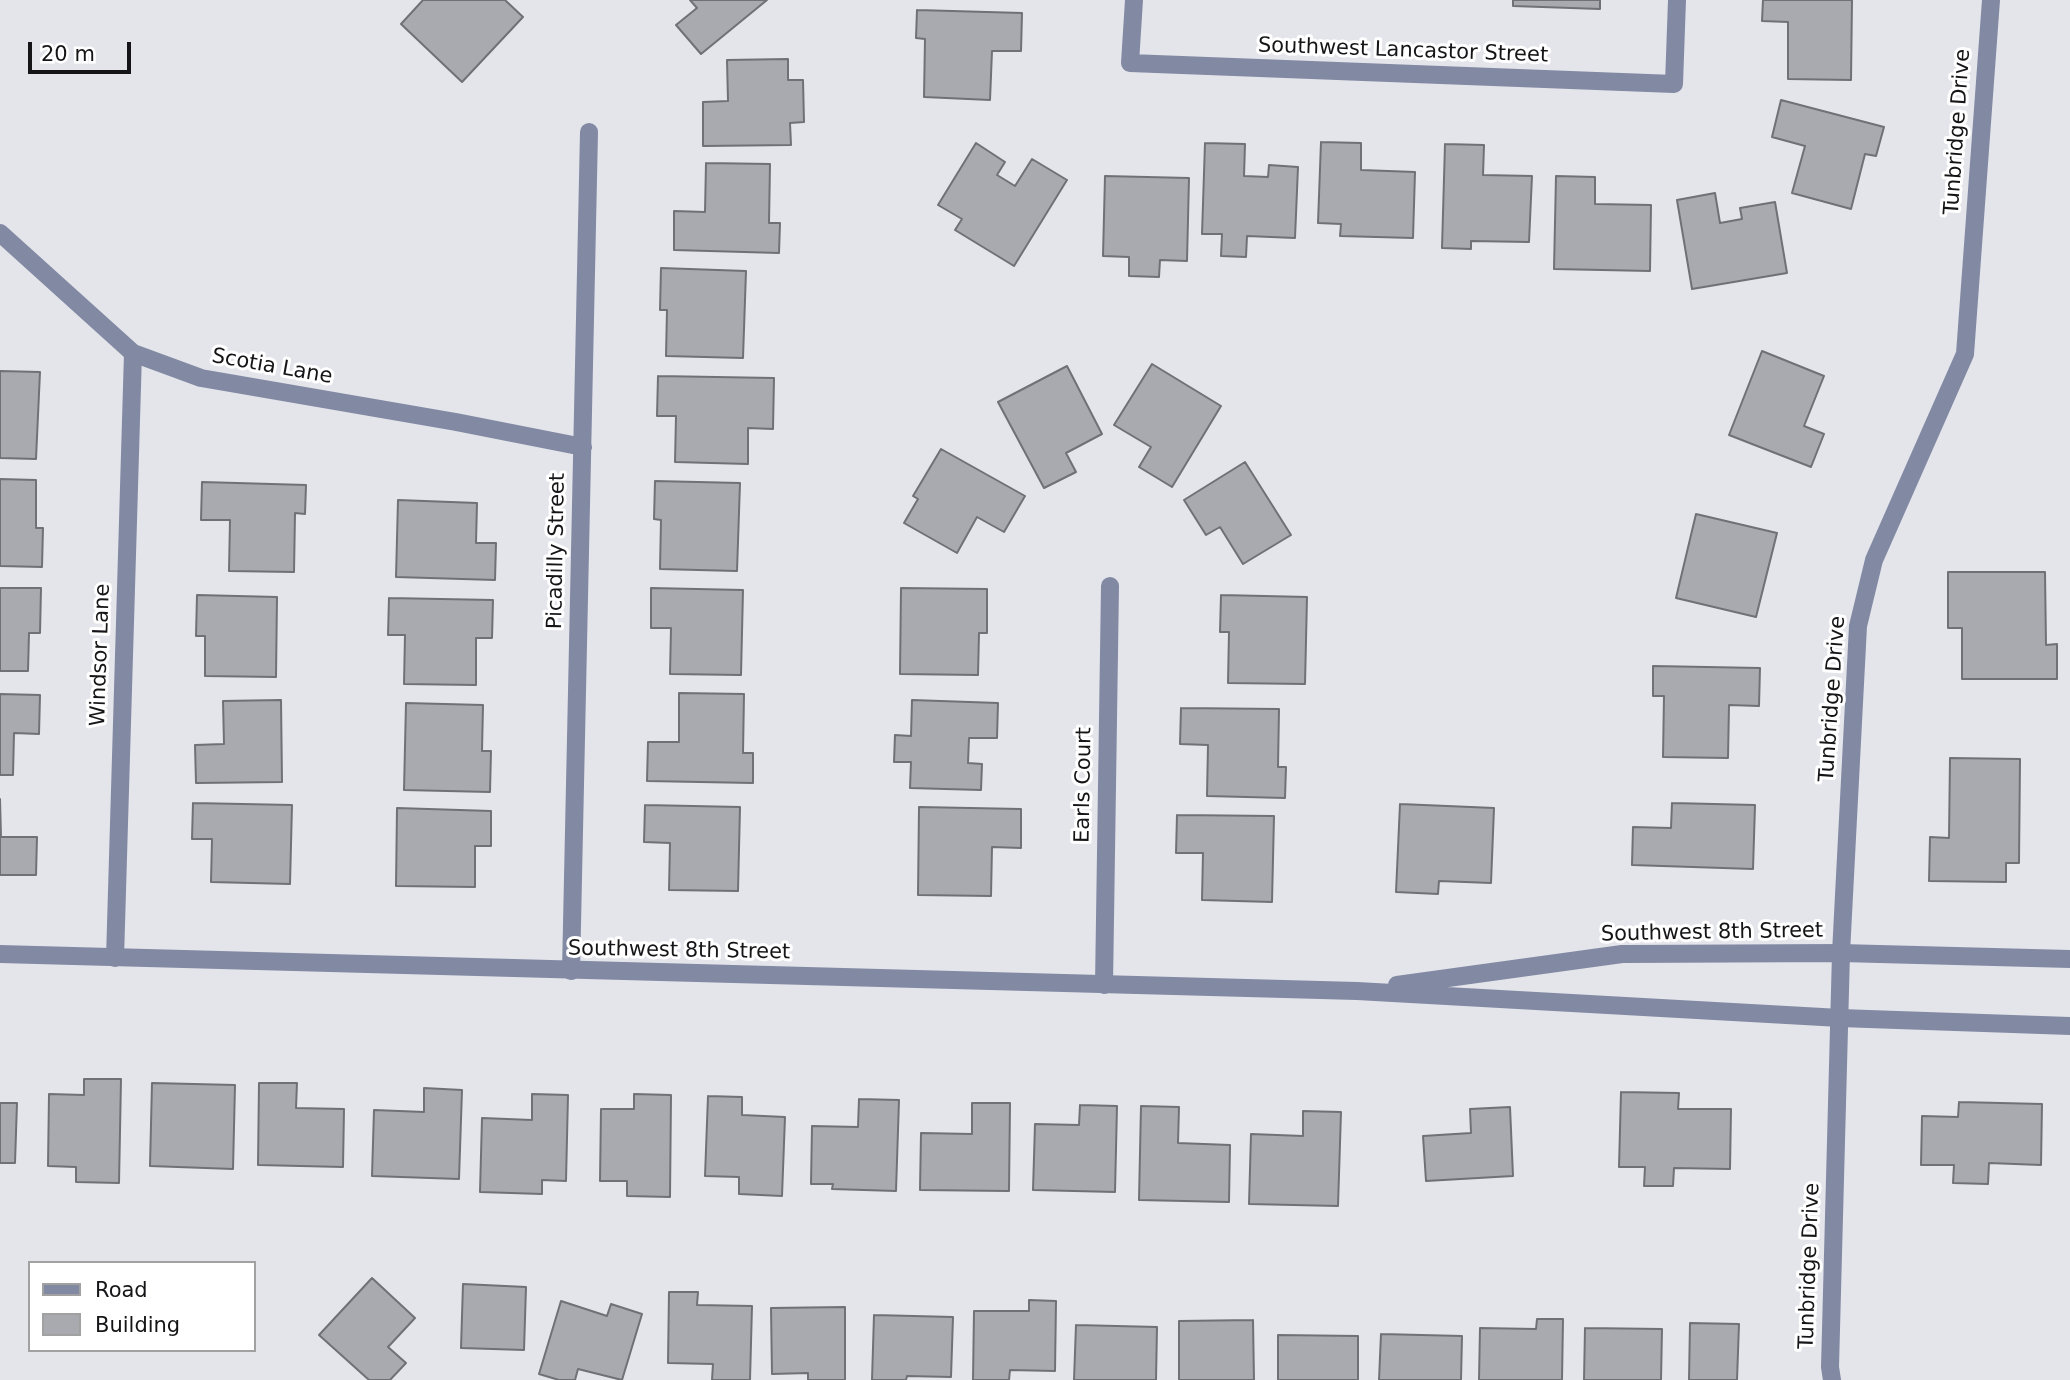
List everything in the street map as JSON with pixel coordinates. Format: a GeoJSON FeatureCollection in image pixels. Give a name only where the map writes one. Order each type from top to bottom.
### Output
{"type":"FeatureCollection","features":[{"type":"Feature","properties":{"kind":"street","name":"Southwest Lancastor Street"},"geometry":{"type":"LineString","coordinates":[[1133,0],[1130,63],[1674,84],[1677,0]]}},
{"type":"Feature","properties":{"kind":"street","name":"Tunbridge Drive"},"geometry":{"type":"LineString","coordinates":[[1832,1380],[1829,1367],[1841,953],[1858,626],[1874,561],[1965,354],[1991,0]]}},
{"type":"Feature","properties":{"kind":"street","name":"Picadilly Street"},"geometry":{"type":"LineString","coordinates":[[571,971],[589,132]]}},
{"type":"Feature","properties":{"kind":"street","name":"Scotia Lane"},"geometry":{"type":"LineString","coordinates":[[0,233],[133,353],[201,378],[583,447]]}},
{"type":"Feature","properties":{"kind":"street","name":"Windsor Lane"},"geometry":{"type":"LineString","coordinates":[[115,958],[133,353]]}},
{"type":"Feature","properties":{"kind":"street","name":"Earls Court"},"geometry":{"type":"LineString","coordinates":[[1104,985],[1110,586]]}},
{"type":"Feature","properties":{"kind":"street","name":"Southwest 8th Street"},"geometry":{"type":"LineString","coordinates":[[1357,991],[1622,954],[1841,953],[2070,959]]}},
{"type":"Feature","properties":{"kind":"street","name":"Southwest 8th Street"},"geometry":{"type":"LineString","coordinates":[[0,954],[1357,991],[1840,1018],[2070,1027]]}},
{"type":"Feature","properties":{"kind":"building"},"geometry":{"type":"Polygon","coordinates":[[[423,0],[505,0],[523,17],[462,82],[401,24],[423,0]]]}},
{"type":"Feature","properties":{"kind":"building"},"geometry":{"type":"Polygon","coordinates":[[[690,0],[767,0],[701,54],[676,25],[697,8],[690,0]]]}},
{"type":"Feature","properties":{"kind":"building"},"geometry":{"type":"Polygon","coordinates":[[[1513,0],[1600,0],[1600,9],[1513,6],[1513,0]]]}},
{"type":"Feature","properties":{"kind":"building"},"geometry":{"type":"Polygon","coordinates":[[[1763,0],[1852,0],[1851,80],[1788,79],[1788,22],[1762,21],[1763,0]]]}},
{"type":"Feature","properties":{"kind":"building"},"geometry":{"type":"Polygon","coordinates":[[[917,10],[1022,13],[1021,51],[992,51],[990,100],[924,97],[925,39],[916,38],[917,10]]]}},
{"type":"Feature","properties":{"kind":"building"},"geometry":{"type":"Polygon","coordinates":[[[788,59],[788,80],[803,80],[804,122],[790,123],[791,145],[703,146],[703,102],[728,101],[727,60],[788,59]]]}},
{"type":"Feature","properties":{"kind":"building"},"geometry":{"type":"Polygon","coordinates":[[[1781,100],[1884,127],[1876,156],[1865,154],[1851,209],[1792,193],[1805,146],[1772,137],[1781,100]]]}},
{"type":"Feature","properties":{"kind":"building"},"geometry":{"type":"Polygon","coordinates":[[[1321,142],[1361,143],[1361,170],[1415,172],[1413,238],[1340,236],[1341,224],[1318,223],[1321,142]]]}},
{"type":"Feature","properties":{"kind":"building"},"geometry":{"type":"Polygon","coordinates":[[[976,143],[1005,162],[997,175],[1015,186],[1032,159],[1067,180],[1014,266],[955,230],[962,219],[938,205],[976,143]]]}},
{"type":"Feature","properties":{"kind":"building"},"geometry":{"type":"Polygon","coordinates":[[[1205,143],[1245,144],[1244,176],[1268,177],[1269,165],[1298,167],[1295,238],[1247,236],[1246,257],[1221,256],[1222,234],[1202,234],[1205,143]]]}},
{"type":"Feature","properties":{"kind":"building"},"geometry":{"type":"Polygon","coordinates":[[[1445,144],[1484,145],[1483,175],[1532,176],[1529,242],[1471,241],[1471,249],[1442,248],[1445,144]]]}},
{"type":"Feature","properties":{"kind":"building"},"geometry":{"type":"Polygon","coordinates":[[[706,163],[770,164],[769,223],[780,223],[779,253],[674,250],[674,211],[705,212],[706,163]]]}},
{"type":"Feature","properties":{"kind":"building"},"geometry":{"type":"Polygon","coordinates":[[[1105,176],[1189,178],[1187,261],[1160,260],[1159,277],[1129,276],[1129,257],[1103,256],[1105,176]]]}},
{"type":"Feature","properties":{"kind":"building"},"geometry":{"type":"Polygon","coordinates":[[[1556,176],[1595,177],[1595,204],[1651,205],[1650,271],[1554,269],[1556,176]]]}},
{"type":"Feature","properties":{"kind":"building"},"geometry":{"type":"Polygon","coordinates":[[[1715,193],[1720,223],[1742,219],[1740,208],[1775,202],[1787,273],[1692,289],[1677,200],[1715,193]]]}},
{"type":"Feature","properties":{"kind":"building"},"geometry":{"type":"Polygon","coordinates":[[[661,268],[746,271],[743,358],[666,356],[667,310],[660,310],[661,268]]]}},
{"type":"Feature","properties":{"kind":"building"},"geometry":{"type":"Polygon","coordinates":[[[1762,351],[1824,376],[1804,426],[1824,434],[1811,467],[1729,435],[1762,351]]]}},
{"type":"Feature","properties":{"kind":"building"},"geometry":{"type":"Polygon","coordinates":[[[1152,364],[1221,406],[1172,487],[1139,467],[1151,447],[1114,425],[1152,364]]]}},
{"type":"Feature","properties":{"kind":"building"},"geometry":{"type":"Polygon","coordinates":[[[1067,366],[1102,434],[1066,453],[1076,472],[1044,488],[998,402],[1067,366]]]}},
{"type":"Feature","properties":{"kind":"building"},"geometry":{"type":"Polygon","coordinates":[[[0,371],[40,372],[36,459],[0,458],[0,371]]]}},
{"type":"Feature","properties":{"kind":"building"},"geometry":{"type":"Polygon","coordinates":[[[658,376],[774,378],[773,429],[748,428],[748,464],[675,462],[676,416],[657,416],[658,376]]]}},
{"type":"Feature","properties":{"kind":"building"},"geometry":{"type":"Polygon","coordinates":[[[941,449],[1025,496],[1004,532],[977,517],[957,553],[904,523],[918,499],[913,496],[941,449]]]}},
{"type":"Feature","properties":{"kind":"building"},"geometry":{"type":"Polygon","coordinates":[[[1245,462],[1291,535],[1243,564],[1220,527],[1206,535],[1184,500],[1245,462]]]}},
{"type":"Feature","properties":{"kind":"building"},"geometry":{"type":"Polygon","coordinates":[[[0,479],[36,480],[36,528],[43,528],[42,567],[0,566],[0,479]]]}},
{"type":"Feature","properties":{"kind":"building"},"geometry":{"type":"Polygon","coordinates":[[[655,481],[740,483],[737,571],[660,569],[661,520],[654,519],[655,481]]]}},
{"type":"Feature","properties":{"kind":"building"},"geometry":{"type":"Polygon","coordinates":[[[202,482],[306,485],[305,514],[295,513],[294,572],[229,571],[230,520],[201,520],[202,482]]]}},
{"type":"Feature","properties":{"kind":"building"},"geometry":{"type":"Polygon","coordinates":[[[398,500],[477,503],[476,543],[496,543],[495,580],[396,577],[398,500]]]}},
{"type":"Feature","properties":{"kind":"building"},"geometry":{"type":"Polygon","coordinates":[[[1696,514],[1777,533],[1756,617],[1676,598],[1696,514]]]}},
{"type":"Feature","properties":{"kind":"building"},"geometry":{"type":"Polygon","coordinates":[[[1948,572],[2045,572],[2046,645],[2057,644],[2057,679],[1962,679],[1962,628],[1948,628],[1948,572]]]}},
{"type":"Feature","properties":{"kind":"building"},"geometry":{"type":"Polygon","coordinates":[[[0,588],[41,588],[40,633],[29,633],[28,671],[0,671],[0,588]]]}},
{"type":"Feature","properties":{"kind":"building"},"geometry":{"type":"Polygon","coordinates":[[[651,588],[743,590],[741,675],[670,674],[671,628],[651,628],[651,588]]]}},
{"type":"Feature","properties":{"kind":"building"},"geometry":{"type":"Polygon","coordinates":[[[901,588],[987,589],[987,633],[979,633],[978,675],[900,674],[901,588]]]}},
{"type":"Feature","properties":{"kind":"building"},"geometry":{"type":"Polygon","coordinates":[[[197,595],[277,597],[276,677],[205,676],[205,636],[196,636],[197,595]]]}},
{"type":"Feature","properties":{"kind":"building"},"geometry":{"type":"Polygon","coordinates":[[[1221,595],[1307,597],[1305,684],[1228,683],[1229,632],[1220,632],[1221,595]]]}},
{"type":"Feature","properties":{"kind":"building"},"geometry":{"type":"Polygon","coordinates":[[[389,598],[493,600],[492,638],[476,638],[476,685],[404,684],[405,635],[388,635],[389,598]]]}},
{"type":"Feature","properties":{"kind":"building"},"geometry":{"type":"Polygon","coordinates":[[[1653,666],[1760,668],[1759,706],[1729,705],[1728,758],[1663,757],[1664,696],[1653,696],[1653,666]]]}},
{"type":"Feature","properties":{"kind":"building"},"geometry":{"type":"Polygon","coordinates":[[[679,693],[744,694],[743,753],[753,753],[753,783],[647,781],[648,742],[679,742],[679,693]]]}},
{"type":"Feature","properties":{"kind":"building"},"geometry":{"type":"Polygon","coordinates":[[[0,694],[40,695],[39,734],[14,733],[13,775],[0,775],[0,694]]]}},
{"type":"Feature","properties":{"kind":"building"},"geometry":{"type":"Polygon","coordinates":[[[281,700],[282,782],[196,783],[195,745],[224,744],[223,701],[281,700]]]}},
{"type":"Feature","properties":{"kind":"building"},"geometry":{"type":"Polygon","coordinates":[[[912,700],[998,703],[997,738],[969,738],[968,763],[982,764],[981,790],[910,788],[911,762],[894,762],[895,735],[911,736],[912,700]]]}},
{"type":"Feature","properties":{"kind":"building"},"geometry":{"type":"Polygon","coordinates":[[[406,703],[483,705],[482,751],[491,751],[490,792],[404,790],[406,703]]]}},
{"type":"Feature","properties":{"kind":"building"},"geometry":{"type":"Polygon","coordinates":[[[1181,708],[1279,709],[1278,767],[1286,767],[1285,798],[1207,796],[1208,745],[1180,744],[1181,708]]]}},
{"type":"Feature","properties":{"kind":"building"},"geometry":{"type":"Polygon","coordinates":[[[1950,758],[2020,759],[2019,863],[2006,863],[2006,882],[1929,881],[1930,837],[1949,838],[1950,758]]]}},
{"type":"Feature","properties":{"kind":"building"},"geometry":{"type":"Polygon","coordinates":[[[0,799],[1,837],[37,837],[36,875],[0,875],[0,799]]]}},
{"type":"Feature","properties":{"kind":"building"},"geometry":{"type":"Polygon","coordinates":[[[193,803],[292,805],[290,884],[211,882],[212,839],[192,839],[193,803]]]}},
{"type":"Feature","properties":{"kind":"building"},"geometry":{"type":"Polygon","coordinates":[[[1672,803],[1755,805],[1753,869],[1632,865],[1633,827],[1671,828],[1672,803]]]}},
{"type":"Feature","properties":{"kind":"building"},"geometry":{"type":"Polygon","coordinates":[[[1400,804],[1494,808],[1491,883],[1439,881],[1438,894],[1396,892],[1400,804]]]}},
{"type":"Feature","properties":{"kind":"building"},"geometry":{"type":"Polygon","coordinates":[[[645,805],[740,807],[738,891],[669,890],[670,843],[644,842],[645,805]]]}},
{"type":"Feature","properties":{"kind":"building"},"geometry":{"type":"Polygon","coordinates":[[[919,807],[1021,809],[1021,848],[992,847],[991,896],[918,895],[919,807]]]}},
{"type":"Feature","properties":{"kind":"building"},"geometry":{"type":"Polygon","coordinates":[[[397,808],[491,811],[491,846],[475,846],[475,887],[396,886],[397,808]]]}},
{"type":"Feature","properties":{"kind":"building"},"geometry":{"type":"Polygon","coordinates":[[[1177,815],[1274,816],[1272,902],[1202,900],[1203,853],[1176,853],[1177,815]]]}},
{"type":"Feature","properties":{"kind":"building"},"geometry":{"type":"Polygon","coordinates":[[[84,1079],[121,1079],[119,1183],[76,1182],[76,1167],[48,1166],[49,1094],[84,1095],[84,1079]]]}},
{"type":"Feature","properties":{"kind":"building"},"geometry":{"type":"Polygon","coordinates":[[[152,1083],[235,1085],[233,1169],[150,1166],[152,1083]]]}},
{"type":"Feature","properties":{"kind":"building"},"geometry":{"type":"Polygon","coordinates":[[[259,1083],[297,1083],[296,1108],[344,1109],[343,1167],[258,1165],[259,1083]]]}},
{"type":"Feature","properties":{"kind":"building"},"geometry":{"type":"Polygon","coordinates":[[[424,1088],[462,1090],[459,1179],[372,1176],[374,1110],[424,1112],[424,1088]]]}},
{"type":"Feature","properties":{"kind":"building"},"geometry":{"type":"Polygon","coordinates":[[[1621,1092],[1679,1093],[1678,1109],[1731,1109],[1730,1169],[1674,1168],[1673,1186],[1644,1186],[1645,1167],[1619,1167],[1621,1092]]]}},
{"type":"Feature","properties":{"kind":"building"},"geometry":{"type":"Polygon","coordinates":[[[532,1094],[568,1095],[566,1181],[542,1180],[542,1194],[480,1192],[482,1118],[532,1120],[532,1094]]]}},
{"type":"Feature","properties":{"kind":"building"},"geometry":{"type":"Polygon","coordinates":[[[634,1094],[671,1095],[670,1197],[627,1196],[627,1181],[600,1181],[601,1109],[634,1109],[634,1094]]]}},
{"type":"Feature","properties":{"kind":"building"},"geometry":{"type":"Polygon","coordinates":[[[708,1096],[742,1097],[742,1115],[785,1117],[782,1196],[739,1194],[739,1177],[705,1176],[708,1096]]]}},
{"type":"Feature","properties":{"kind":"building"},"geometry":{"type":"Polygon","coordinates":[[[859,1099],[899,1100],[896,1191],[832,1189],[833,1184],[811,1184],[812,1126],[858,1127],[859,1099]]]}},
{"type":"Feature","properties":{"kind":"building"},"geometry":{"type":"Polygon","coordinates":[[[1959,1102],[2042,1104],[2041,1165],[1989,1163],[1988,1184],[1953,1183],[1954,1165],[1921,1165],[1922,1116],[1958,1117],[1959,1102]]]}},
{"type":"Feature","properties":{"kind":"building"},"geometry":{"type":"Polygon","coordinates":[[[0,1103],[17,1103],[15,1163],[0,1163],[0,1103]]]}},
{"type":"Feature","properties":{"kind":"building"},"geometry":{"type":"Polygon","coordinates":[[[972,1103],[1010,1103],[1009,1191],[920,1190],[921,1133],[972,1134],[972,1103]]]}},
{"type":"Feature","properties":{"kind":"building"},"geometry":{"type":"Polygon","coordinates":[[[1080,1105],[1117,1106],[1115,1192],[1033,1190],[1035,1124],[1079,1125],[1080,1105]]]}},
{"type":"Feature","properties":{"kind":"building"},"geometry":{"type":"Polygon","coordinates":[[[1141,1106],[1179,1107],[1178,1143],[1230,1145],[1229,1202],[1139,1200],[1141,1106]]]}},
{"type":"Feature","properties":{"kind":"building"},"geometry":{"type":"Polygon","coordinates":[[[1510,1107],[1513,1176],[1426,1181],[1423,1136],[1471,1133],[1470,1109],[1510,1107]]]}},
{"type":"Feature","properties":{"kind":"building"},"geometry":{"type":"Polygon","coordinates":[[[1303,1111],[1341,1112],[1338,1206],[1249,1204],[1251,1134],[1303,1136],[1303,1111]]]}},
{"type":"Feature","properties":{"kind":"building"},"geometry":{"type":"Polygon","coordinates":[[[372,1278],[415,1318],[388,1347],[406,1363],[390,1380],[369,1380],[319,1335],[372,1278]]]}},
{"type":"Feature","properties":{"kind":"building"},"geometry":{"type":"Polygon","coordinates":[[[463,1284],[526,1287],[524,1350],[461,1348],[463,1284]]]}},
{"type":"Feature","properties":{"kind":"building"},"geometry":{"type":"Polygon","coordinates":[[[669,1292],[698,1292],[697,1305],[752,1306],[750,1380],[712,1380],[713,1364],[668,1363],[669,1292]]]}},
{"type":"Feature","properties":{"kind":"building"},"geometry":{"type":"Polygon","coordinates":[[[1029,1300],[1056,1301],[1055,1371],[1010,1370],[1009,1380],[973,1380],[974,1311],[1029,1311],[1029,1300]]]}},
{"type":"Feature","properties":{"kind":"building"},"geometry":{"type":"Polygon","coordinates":[[[561,1301],[607,1316],[611,1304],[642,1314],[622,1380],[578,1369],[575,1380],[559,1380],[539,1374],[561,1301]]]}},
{"type":"Feature","properties":{"kind":"building"},"geometry":{"type":"Polygon","coordinates":[[[845,1307],[845,1380],[808,1380],[808,1373],[772,1374],[771,1308],[845,1307]]]}},
{"type":"Feature","properties":{"kind":"building"},"geometry":{"type":"Polygon","coordinates":[[[874,1315],[953,1317],[951,1377],[907,1376],[906,1380],[872,1380],[874,1315]]]}},
{"type":"Feature","properties":{"kind":"building"},"geometry":{"type":"Polygon","coordinates":[[[1537,1319],[1563,1319],[1562,1380],[1479,1380],[1480,1328],[1536,1329],[1537,1319]]]}},
{"type":"Feature","properties":{"kind":"building"},"geometry":{"type":"Polygon","coordinates":[[[1253,1320],[1254,1380],[1179,1380],[1179,1321],[1253,1320]]]}},
{"type":"Feature","properties":{"kind":"building"},"geometry":{"type":"Polygon","coordinates":[[[1690,1323],[1739,1324],[1737,1380],[1689,1380],[1690,1323]]]}},
{"type":"Feature","properties":{"kind":"building"},"geometry":{"type":"Polygon","coordinates":[[[1076,1325],[1157,1327],[1156,1380],[1074,1380],[1076,1325]]]}},
{"type":"Feature","properties":{"kind":"building"},"geometry":{"type":"Polygon","coordinates":[[[1585,1328],[1662,1329],[1661,1380],[1584,1380],[1585,1328]]]}},
{"type":"Feature","properties":{"kind":"building"},"geometry":{"type":"Polygon","coordinates":[[[1381,1334],[1462,1336],[1461,1380],[1379,1380],[1381,1334]]]}},
{"type":"Feature","properties":{"kind":"building"},"geometry":{"type":"Polygon","coordinates":[[[1278,1335],[1358,1336],[1358,1380],[1278,1380],[1278,1335]]]}}]}
